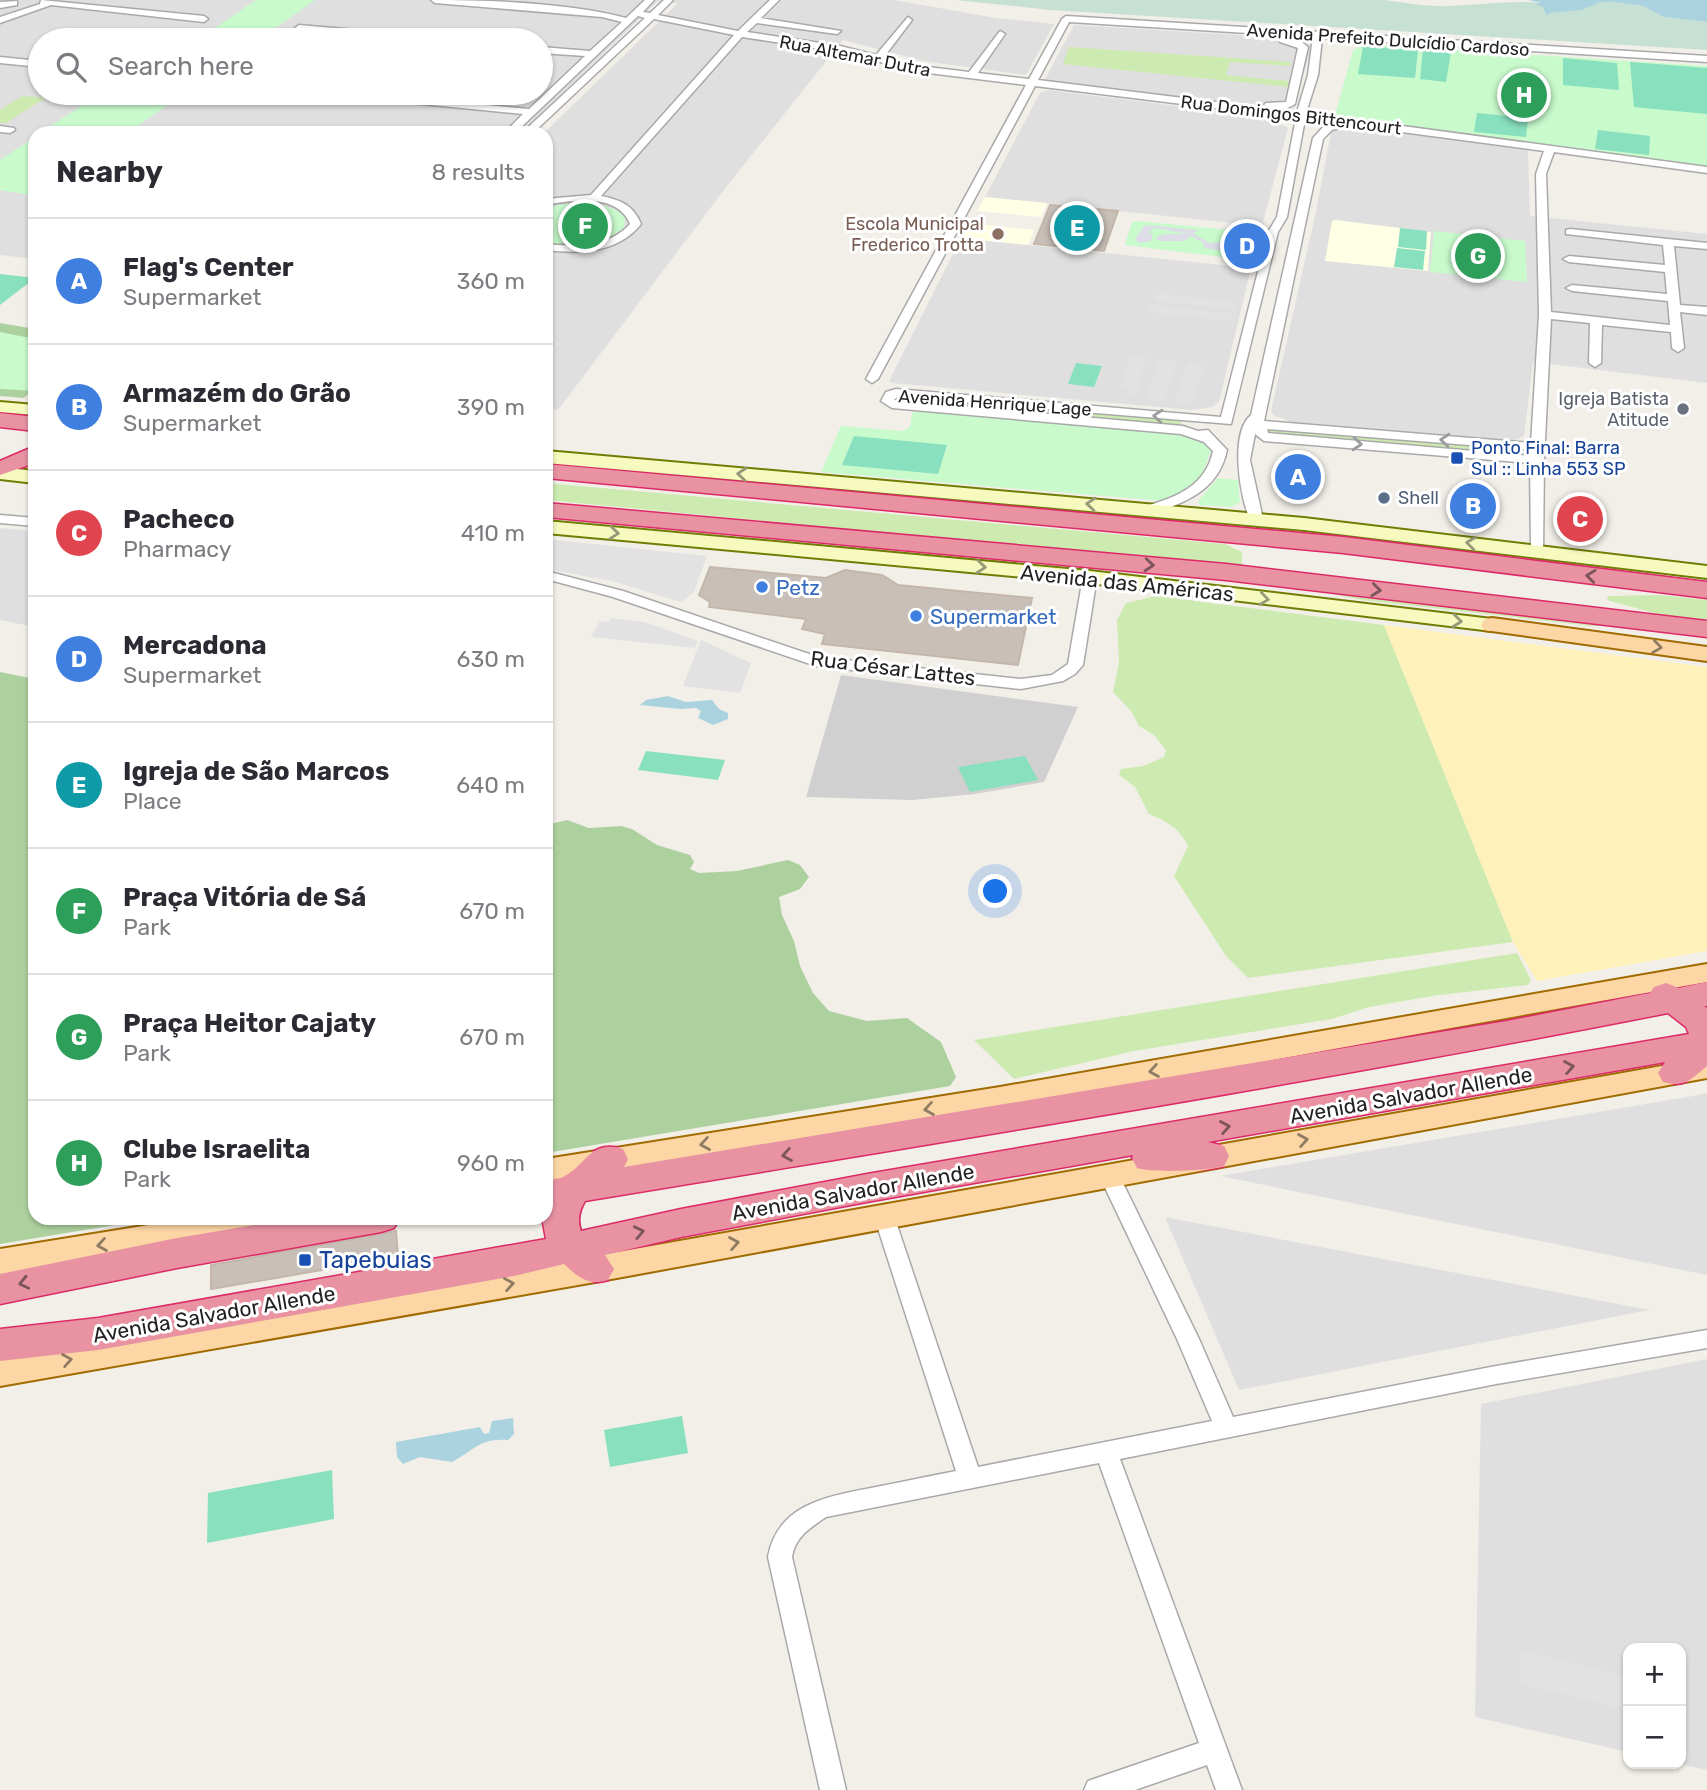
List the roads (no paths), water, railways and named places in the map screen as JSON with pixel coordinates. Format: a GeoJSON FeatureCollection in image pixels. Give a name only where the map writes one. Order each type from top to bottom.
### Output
{"type":"FeatureCollection","features":[{"type":"Feature","properties":{"kind":"highway"},"geometry":{"type":"LineString","coordinates":[[0,420],[26,412]]}},
{"type":"Feature","properties":{"kind":"highway"},"geometry":{"type":"LineString","coordinates":[[0,457],[28,462]]}},
{"type":"Feature","properties":{"kind":"highway"},"geometry":{"type":"LineString","coordinates":[[0,468],[28,464]]}},
{"type":"Feature","properties":{"kind":"highway"},"geometry":{"type":"LineString","coordinates":[[553,469],[589,475],[775,492],[1256,528],[1308,542],[1707,590]]}},
{"type":"Feature","properties":{"kind":"highway"},"geometry":{"type":"LineString","coordinates":[[775,492],[901,494],[932,491]]}},
{"type":"Feature","properties":{"kind":"highway","name":"Avenida das Américas"},"geometry":{"type":"LineString","coordinates":[[553,511],[1253,575],[1707,629]]}},
{"type":"Feature","properties":{"kind":"highway"},"geometry":{"type":"LineString","coordinates":[[1197,589],[1234,586],[1247,581],[1253,575],[1256,528]]}},
{"type":"Feature","properties":{"kind":"highway"},"geometry":{"type":"LineString","coordinates":[[1341,608],[1314,593],[1308,582],[1308,542],[1313,535],[1343,528]]}},
{"type":"Feature","properties":{"kind":"highway"},"geometry":{"type":"LineString","coordinates":[[764,531],[899,555],[913,561]]}},
{"type":"Feature","properties":{"kind":"highway"},"geometry":{"type":"LineString","coordinates":[[1648,565],[1707,579]]}},
{"type":"Feature","properties":{"kind":"highway"},"geometry":{"type":"LineString","coordinates":[[1492,625],[1515,623],[1603,630],[1707,629]]}},
{"type":"Feature","properties":{"kind":"highway"},"geometry":{"type":"LineString","coordinates":[[1636,986],[1691,998]]}},
{"type":"Feature","properties":{"kind":"highway"},"geometry":{"type":"LineString","coordinates":[[556,1184],[1507,1033],[1691,998]]}},
{"type":"Feature","properties":{"kind":"highway"},"geometry":{"type":"LineString","coordinates":[[1691,998],[1705,1028],[1698,1057]]}},
{"type":"Feature","properties":{"kind":"highway"},"geometry":{"type":"LineString","coordinates":[[1245,1055],[1284,1058],[1477,1031],[1507,1033]]}},
{"type":"Feature","properties":{"kind":"highway","name":"Avenida Salvador Allende"},"geometry":{"type":"LineString","coordinates":[[0,1345],[98,1334],[584,1258],[670,1225],[875,1202],[1698,1057]]}},
{"type":"Feature","properties":{"kind":"highway"},"geometry":{"type":"LineString","coordinates":[[875,1202],[891,1190],[1173,1155],[1212,1156]]}},
{"type":"Feature","properties":{"kind":"highway"},"geometry":{"type":"LineString","coordinates":[[556,1184],[610,1160]]}},
{"type":"Feature","properties":{"kind":"highway"},"geometry":{"type":"LineString","coordinates":[[556,1184],[564,1203],[561,1217],[564,1237],[584,1258]]}},
{"type":"Feature","properties":{"kind":"highway"},"geometry":{"type":"LineString","coordinates":[[0,1289],[79,1271],[341,1225]]}},
{"type":"Feature","properties":{"kind":"main road"},"geometry":{"type":"LineString","coordinates":[[553,458],[1150,509],[1256,528],[1343,528],[1707,572]]}},
{"type":"Feature","properties":{"kind":"main road"},"geometry":{"type":"LineString","coordinates":[[0,473],[28,464]]}},
{"type":"Feature","properties":{"kind":"main road","name":"Avenida das Américas"},"geometry":{"type":"LineString","coordinates":[[553,528],[1090,577],[1492,625],[1707,654]]}},
{"type":"Feature","properties":{"kind":"main road"},"geometry":{"type":"LineString","coordinates":[[610,1160],[1000,1098],[1707,973]]}},
{"type":"Feature","properties":{"kind":"main road","name":"Avenida Salvador Allende"},"geometry":{"type":"LineString","coordinates":[[875,1202],[1109,1175],[1698,1057]]}},
{"type":"Feature","properties":{"kind":"main road"},"geometry":{"type":"LineString","coordinates":[[0,1262],[224,1225]]}},
{"type":"Feature","properties":{"kind":"main road","name":"Avenida Salvador Allende"},"geometry":{"type":"LineString","coordinates":[[0,1372],[584,1258]]}},
{"type":"Feature","properties":{"kind":"street"},"geometry":{"type":"LineString","coordinates":[[435,0],[602,14],[628,21]]}},
{"type":"Feature","properties":{"kind":"street","name":"Rua Altemar Dutra"},"geometry":{"type":"LineString","coordinates":[[505,0],[607,10],[643,7],[655,16],[740,34],[841,49],[877,60],[971,76],[1033,83]]}},
{"type":"Feature","properties":{"kind":"street"},"geometry":{"type":"LineString","coordinates":[[545,126],[669,0]]}},
{"type":"Feature","properties":{"kind":"street"},"geometry":{"type":"LineString","coordinates":[[535,126],[675,0]]}},
{"type":"Feature","properties":{"kind":"street"},"geometry":{"type":"LineString","coordinates":[[593,198],[740,34],[775,0]]}},
{"type":"Feature","properties":{"kind":"street"},"geometry":{"type":"LineString","coordinates":[[0,18],[50,1],[204,19]]}},
{"type":"Feature","properties":{"kind":"street"},"geometry":{"type":"LineString","coordinates":[[0,6],[19,2]]}},
{"type":"Feature","properties":{"kind":"street"},"geometry":{"type":"LineString","coordinates":[[553,90],[643,7]]}},
{"type":"Feature","properties":{"kind":"street","name":"Avenida Prefeito Dulcídio Cardoso"},"geometry":{"type":"LineString","coordinates":[[1033,83],[1064,19],[1070,18],[1707,60]]}},
{"type":"Feature","properties":{"kind":"street","name":"Rua Altemar Dutra"},"geometry":{"type":"LineString","coordinates":[[755,20],[837,31]]}},
{"type":"Feature","properties":{"kind":"street"},"geometry":{"type":"LineString","coordinates":[[877,60],[908,20]]}},
{"type":"Feature","properties":{"kind":"street"},"geometry":{"type":"LineString","coordinates":[[1101,29],[1289,41],[1303,47],[1290,104],[1284,106],[1104,86]]}},
{"type":"Feature","properties":{"kind":"street"},"geometry":{"type":"LineString","coordinates":[[971,76],[1000,34]]}},
{"type":"Feature","properties":{"kind":"street"},"geometry":{"type":"LineString","coordinates":[[1256,528],[1229,476],[1220,450],[1196,427],[1194,419],[1217,413],[1230,406],[1273,232],[1282,217],[1301,116],[1313,75],[1318,36]]}},
{"type":"Feature","properties":{"kind":"street"},"geometry":{"type":"LineString","coordinates":[[553,51],[591,54]]}},
{"type":"Feature","properties":{"kind":"street"},"geometry":{"type":"LineString","coordinates":[[0,60],[28,63]]}},
{"type":"Feature","properties":{"kind":"street"},"geometry":{"type":"LineString","coordinates":[[1298,72],[1313,75]]}},
{"type":"Feature","properties":{"kind":"street"},"geometry":{"type":"LineString","coordinates":[[872,379],[1033,83]]}},
{"type":"Feature","properties":{"kind":"street","name":"Rua Domingos Bittencourt"},"geometry":{"type":"LineString","coordinates":[[1033,83],[1356,122],[1707,170]]}},
{"type":"Feature","properties":{"kind":"street"},"geometry":{"type":"LineString","coordinates":[[457,105],[530,112]]}},
{"type":"Feature","properties":{"kind":"street"},"geometry":{"type":"LineString","coordinates":[[516,126],[537,105]]}},
{"type":"Feature","properties":{"kind":"street"},"geometry":{"type":"LineString","coordinates":[[1259,421],[1318,138],[1328,128],[1356,122]]}},
{"type":"Feature","properties":{"kind":"street"},"geometry":{"type":"LineString","coordinates":[[1538,551],[1537,454],[1545,315],[1541,174],[1550,149]]}},
{"type":"Feature","properties":{"kind":"street"},"geometry":{"type":"LineString","coordinates":[[553,201],[593,198],[620,204],[635,215],[636,224],[631,232],[599,246],[553,248]]}},
{"type":"Feature","properties":{"kind":"street"},"geometry":{"type":"LineString","coordinates":[[1570,232],[1707,246]]}},
{"type":"Feature","properties":{"kind":"street"},"geometry":{"type":"LineString","coordinates":[[1668,242],[1678,348]]}},
{"type":"Feature","properties":{"kind":"street"},"geometry":{"type":"LineString","coordinates":[[1569,259],[1671,270]]}},
{"type":"Feature","properties":{"kind":"street"},"geometry":{"type":"LineString","coordinates":[[1573,288],[1675,303],[1707,311]]}},
{"type":"Feature","properties":{"kind":"street"},"geometry":{"type":"LineString","coordinates":[[1545,315],[1677,329]]}},
{"type":"Feature","properties":{"kind":"street"},"geometry":{"type":"LineString","coordinates":[[1595,362],[1596,320]]}},
{"type":"Feature","properties":{"kind":"street","name":"Avenida Henrique Lage"},"geometry":{"type":"LineString","coordinates":[[1212,440],[1183,430],[892,404],[887,401],[890,395],[895,393],[1226,421],[1230,406]]}},
{"type":"Feature","properties":{"kind":"street"},"geometry":{"type":"LineString","coordinates":[[1150,509],[1185,497],[1229,476],[1243,460],[1251,421],[1537,454]]}},
{"type":"Feature","properties":{"kind":"street"},"geometry":{"type":"LineString","coordinates":[[0,519],[28,521]]}},
{"type":"Feature","properties":{"kind":"street","name":"Rua César Lattes"},"geometry":{"type":"LineString","coordinates":[[553,577],[618,594],[816,661],[1021,684],[1054,680],[1068,674],[1074,665],[1090,577]]}},
{"type":"Feature","properties":{"kind":"street"},"geometry":{"type":"LineString","coordinates":[[1109,1175],[1188,1339],[1226,1428]]}},
{"type":"Feature","properties":{"kind":"street"},"geometry":{"type":"LineString","coordinates":[[875,1202],[971,1479]]}},
{"type":"Feature","properties":{"kind":"street"},"geometry":{"type":"LineString","coordinates":[[833,1790],[780,1557],[781,1547],[801,1520],[821,1508],[1496,1375],[1707,1339]]}},
{"type":"Feature","properties":{"kind":"street"},"geometry":{"type":"LineString","coordinates":[[1105,1452],[1229,1790]]}},
{"type":"Feature","properties":{"kind":"street"},"geometry":{"type":"LineString","coordinates":[[1097,1790],[1214,1750]]}},
{"type":"Feature","properties":{"kind":"water"},"geometry":{"type":"Polygon","coordinates":[[[1528,0],[1707,0],[1707,22],[1664,17],[1643,6],[1612,2],[1600,2],[1582,10],[1550,13],[1547,16],[1543,7],[1535,4],[1541,3],[1528,0]]]}},
{"type":"Feature","properties":{"kind":"water"},"geometry":{"type":"Polygon","coordinates":[[[668,696],[686,702],[712,700],[719,709],[728,713],[728,719],[713,725],[698,718],[701,711],[696,708],[640,705],[646,700],[668,696]]]}},
{"type":"Feature","properties":{"kind":"water"},"geometry":{"type":"Polygon","coordinates":[[[513,1418],[514,1434],[508,1440],[484,1443],[452,1462],[420,1457],[403,1464],[397,1457],[396,1442],[480,1427],[484,1434],[489,1433],[492,1421],[513,1418]]]}},
{"type":"Feature","properties":{"kind":"place","name":"Clube Israelita"},"geometry":{"type":"Point","coordinates":[1524,95]}},
{"type":"Feature","properties":{"kind":"place","name":"Praça Vitória de Sá"},"geometry":{"type":"Point","coordinates":[585,226]}},
{"type":"Feature","properties":{"kind":"place","name":"Igreja de São Marcos"},"geometry":{"type":"Point","coordinates":[1077,228]}},
{"type":"Feature","properties":{"kind":"place","name":"Escola Municipal Frederico Trotta"},"geometry":{"type":"Point","coordinates":[998,234]}},
{"type":"Feature","properties":{"kind":"place","name":"Mercadona"},"geometry":{"type":"Point","coordinates":[1247,246]}},
{"type":"Feature","properties":{"kind":"place","name":"Praça Heitor Cajaty"},"geometry":{"type":"Point","coordinates":[1478,256]}},
{"type":"Feature","properties":{"kind":"place","name":"Igreja Batista Atitude"},"geometry":{"type":"Point","coordinates":[1683,409]}},
{"type":"Feature","properties":{"kind":"place","name":"Ponto Final: Barra Sul :: Linha 553 SP"},"geometry":{"type":"Point","coordinates":[1457,458]}},
{"type":"Feature","properties":{"kind":"place","name":"Flag's Center"},"geometry":{"type":"Point","coordinates":[1298,477]}},
{"type":"Feature","properties":{"kind":"place","name":"Shell"},"geometry":{"type":"Point","coordinates":[1384,498]}},
{"type":"Feature","properties":{"kind":"place","name":"Armazém do Grão"},"geometry":{"type":"Point","coordinates":[1473,506]}},
{"type":"Feature","properties":{"kind":"place","name":"Pacheco"},"geometry":{"type":"Point","coordinates":[1580,519]}},
{"type":"Feature","properties":{"kind":"place","name":"Petz"},"geometry":{"type":"Point","coordinates":[762,587]}},
{"type":"Feature","properties":{"kind":"place","name":"Supermarket"},"geometry":{"type":"Point","coordinates":[916,616]}},
{"type":"Feature","properties":{"kind":"place","name":"Tapebuias"},"geometry":{"type":"Point","coordinates":[305,1260]}}]}
